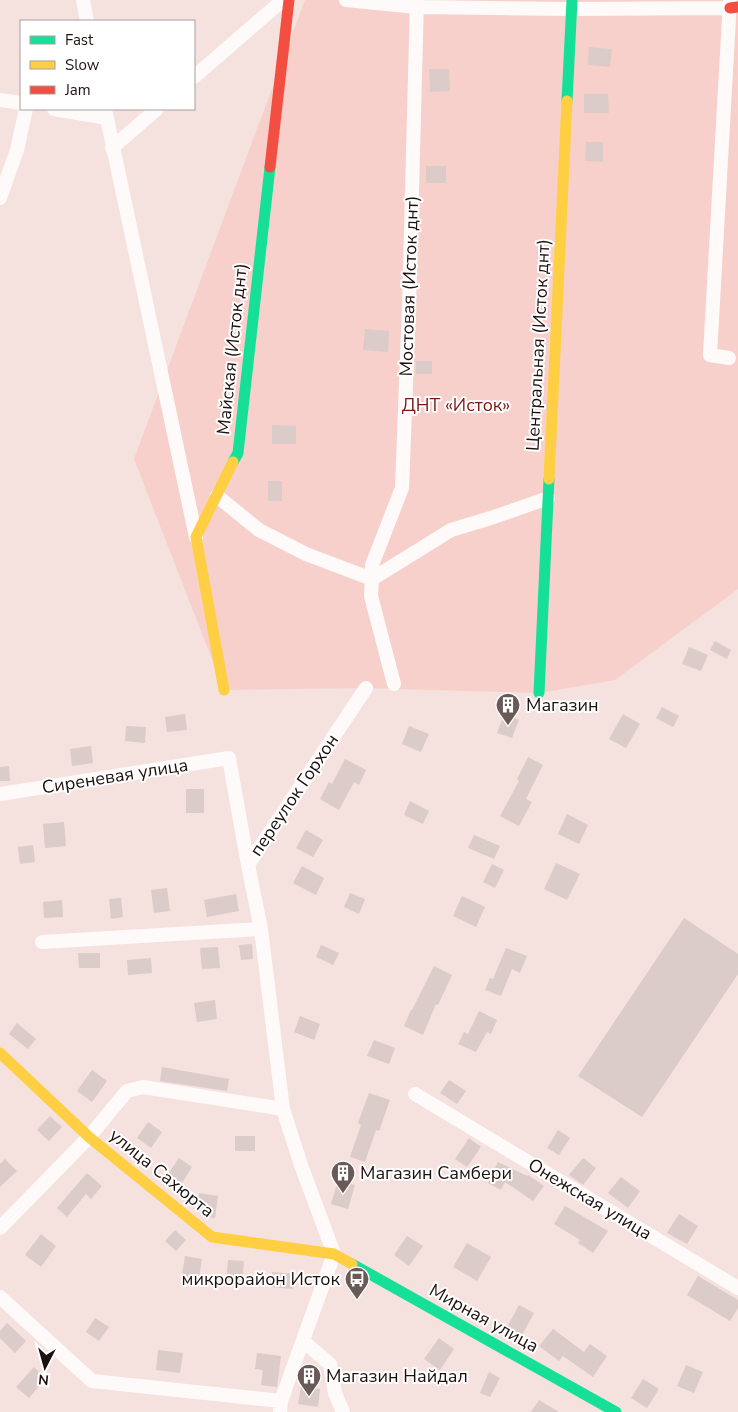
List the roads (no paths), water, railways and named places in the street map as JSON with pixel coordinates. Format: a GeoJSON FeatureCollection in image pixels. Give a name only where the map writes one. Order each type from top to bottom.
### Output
{"type":"FeatureCollection","features":[{"type":"Feature","properties":{"kind":"street"},"geometry":{"type":"LineString","coordinates":[[83,0],[87,20]]}},
{"type":"Feature","properties":{"kind":"street"},"geometry":{"type":"LineString","coordinates":[[195,76],[283,0]]}},
{"type":"Feature","properties":{"kind":"street","name":"Майская (Исток днт)"},"geometry":{"type":"LineString","coordinates":[[196,537],[238,453],[289,0]]}},
{"type":"Feature","properties":{"kind":"street"},"geometry":{"type":"LineString","coordinates":[[346,0],[733,5],[710,355],[728,358]]}},
{"type":"Feature","properties":{"kind":"street","name":"Мостовая (Исток днт)"},"geometry":{"type":"LineString","coordinates":[[394,684],[371,596],[372,564],[402,488],[409,306],[415,2]]}},
{"type":"Feature","properties":{"kind":"street","name":"Центральная (Исток днт)"},"geometry":{"type":"LineString","coordinates":[[539,693],[572,4]]}},
{"type":"Feature","properties":{"kind":"street"},"geometry":{"type":"LineString","coordinates":[[0,100],[20,103]]}},
{"type":"Feature","properties":{"kind":"street"},"geometry":{"type":"LineString","coordinates":[[0,198],[17,150],[26,110]]}},
{"type":"Feature","properties":{"kind":"street"},"geometry":{"type":"LineString","coordinates":[[64,110],[106,114],[196,537],[224,690]]}},
{"type":"Feature","properties":{"kind":"street"},"geometry":{"type":"LineString","coordinates":[[112,148],[157,110]]}},
{"type":"Feature","properties":{"kind":"street"},"geometry":{"type":"LineString","coordinates":[[217,496],[259,530],[306,554],[372,579],[451,530],[494,518],[548,498]]}},
{"type":"Feature","properties":{"kind":"street","name":"переулок Горхон"},"geometry":{"type":"LineString","coordinates":[[334,1254],[301,1165],[283,1109],[261,929],[248,865],[366,688]]}},
{"type":"Feature","properties":{"kind":"street","name":"Сиреневая улица"},"geometry":{"type":"LineString","coordinates":[[0,794],[229,758],[248,865]]}},
{"type":"Feature","properties":{"kind":"street"},"geometry":{"type":"LineString","coordinates":[[42,942],[261,929]]}},
{"type":"Feature","properties":{"kind":"street","name":"улица Сахюрта"},"geometry":{"type":"LineString","coordinates":[[0,1053],[89,1136],[212,1236],[334,1254]]}},
{"type":"Feature","properties":{"kind":"street"},"geometry":{"type":"LineString","coordinates":[[0,1228],[89,1136],[127,1091],[142,1087],[283,1109]]}},
{"type":"Feature","properties":{"kind":"street","name":"Онежская улица"},"geometry":{"type":"LineString","coordinates":[[415,1094],[738,1288]]}},
{"type":"Feature","properties":{"kind":"street"},"geometry":{"type":"LineString","coordinates":[[0,1297],[92,1381],[280,1406],[334,1254]]}},
{"type":"Feature","properties":{"kind":"street","name":"Мирная улица"},"geometry":{"type":"LineString","coordinates":[[334,1254],[616,1412]]}},
{"type":"Feature","properties":{"kind":"street"},"geometry":{"type":"LineString","coordinates":[[303,1341],[330,1364],[335,1393],[343,1412]]}},
{"type":"Feature","properties":{"kind":"place","name":"Магазин"},"geometry":{"type":"Point","coordinates":[508,726]}},
{"type":"Feature","properties":{"kind":"place","name":"Магазин Самбери"},"geometry":{"type":"Point","coordinates":[343,1194]}},
{"type":"Feature","properties":{"kind":"place","name":"микрорайон Исток"},"geometry":{"type":"Point","coordinates":[357,1300]}},
{"type":"Feature","properties":{"kind":"place","name":"Магазин Найдал"},"geometry":{"type":"Point","coordinates":[309,1397]}},
{"type":"Feature","properties":{"kind":"park label","name":"ДНТ «Исток»"},"geometry":{"type":"Point","coordinates":[456,405]}}]}
